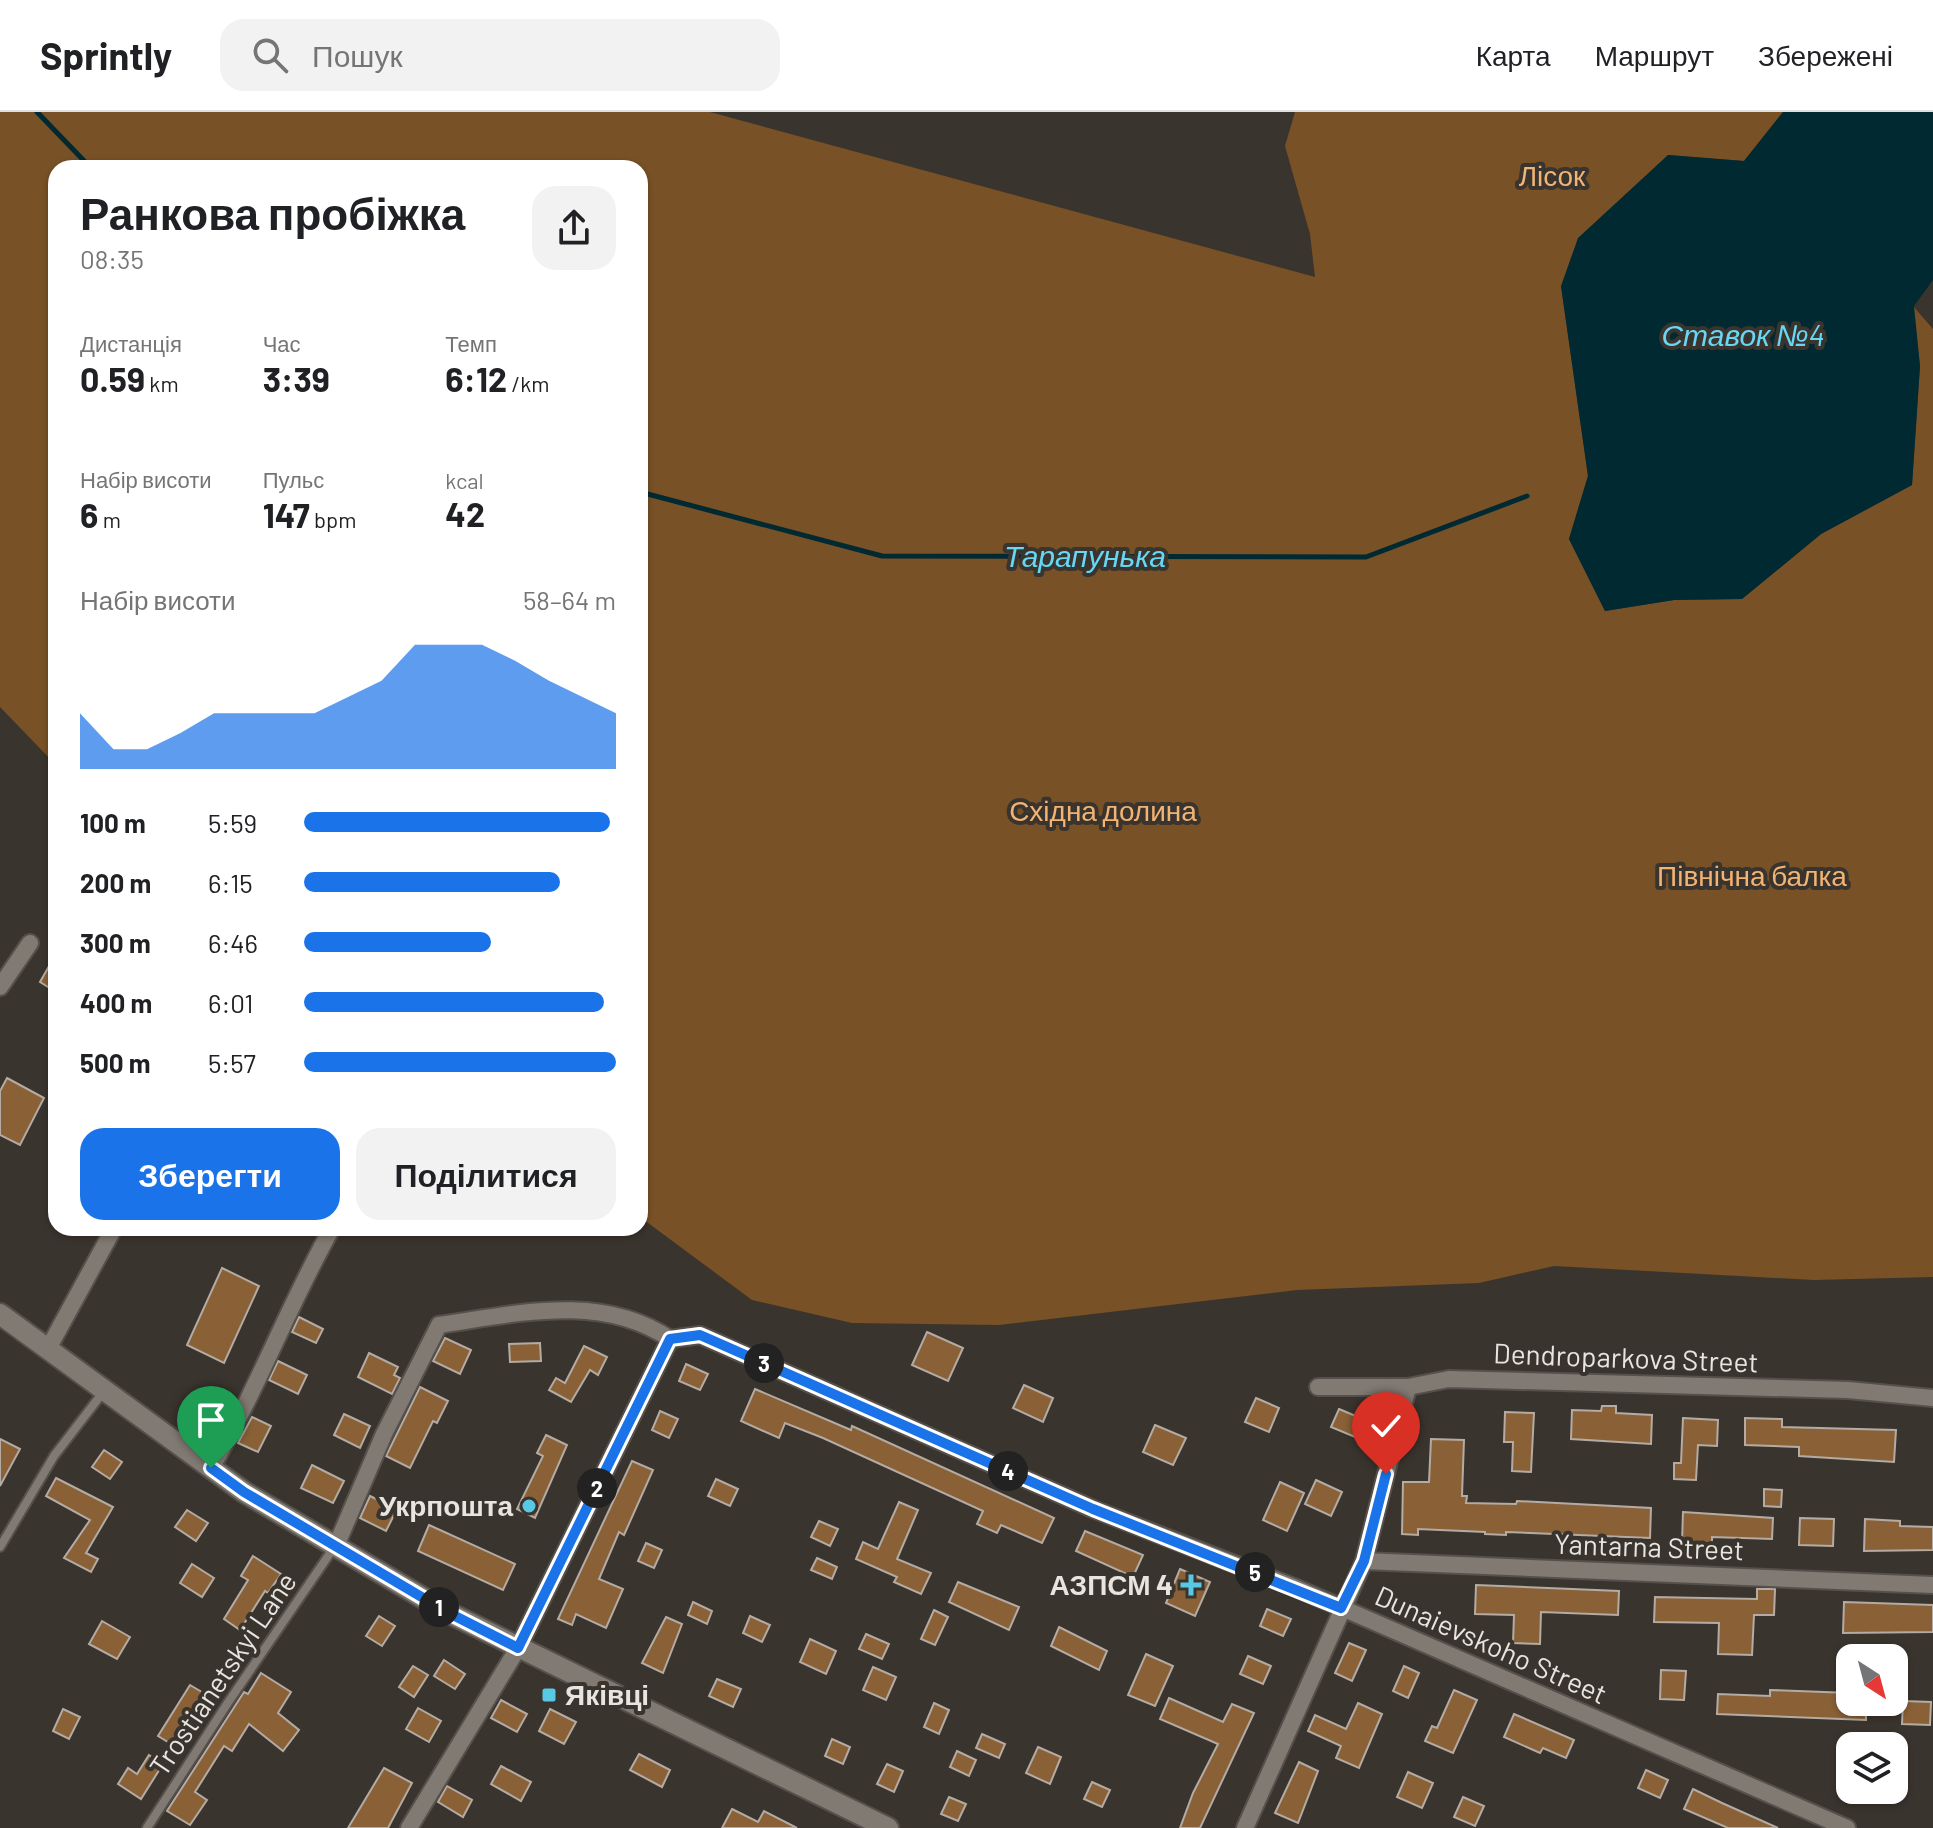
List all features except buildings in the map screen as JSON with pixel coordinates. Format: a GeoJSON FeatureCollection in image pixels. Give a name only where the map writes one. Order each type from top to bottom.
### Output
{"type":"FeatureCollection","features":[{"type":"Feature","properties":{"kind":"street"},"geometry":{"type":"LineString","coordinates":[[0,987],[30,943]]}},
{"type":"Feature","properties":{"kind":"street"},"geometry":{"type":"LineString","coordinates":[[48,1349],[110,1236]]}},
{"type":"Feature","properties":{"kind":"street"},"geometry":{"type":"LineString","coordinates":[[211,1468],[237,1425],[308,1271],[328,1236]]}},
{"type":"Feature","properties":{"kind":"street","name":"Dunaievskoho Street"},"geometry":{"type":"LineString","coordinates":[[336,1546],[384,1434],[439,1325],[566,1308],[626,1319],[650,1326],[670,1339],[700,1335],[1093,1509],[1341,1608],[1847,1828]]}},
{"type":"Feature","properties":{"kind":"street"},"geometry":{"type":"LineString","coordinates":[[0,1314],[244,1492],[447,1612],[888,1828]]}},
{"type":"Feature","properties":{"kind":"street"},"geometry":{"type":"LineString","coordinates":[[409,1828],[518,1648],[670,1339]]}},
{"type":"Feature","properties":{"kind":"street","name":"Dendroparkova Street"},"geometry":{"type":"LineString","coordinates":[[1318,1387],[1408,1387],[1449,1379],[1848,1390],[1933,1398]]}},
{"type":"Feature","properties":{"kind":"street"},"geometry":{"type":"LineString","coordinates":[[1245,1828],[1364,1561],[1408,1387]]}},
{"type":"Feature","properties":{"kind":"street","name":"Yantarna Street"},"geometry":{"type":"LineString","coordinates":[[1364,1561],[1933,1585]]}},
{"type":"Feature","properties":{"kind":"lane"},"geometry":{"type":"LineString","coordinates":[[0,1547],[54,1456],[105,1390]]}},
{"type":"Feature","properties":{"kind":"lane","name":"Trostianetskyi Lane"},"geometry":{"type":"LineString","coordinates":[[147,1828],[227,1704],[336,1546]]}},
{"type":"Feature","properties":{"kind":"green space","name":"Східна долина"},"geometry":{"type":"Polygon","coordinates":[[[0,112],[710,112],[1315,277],[1310,234],[1285,146],[1295,112],[1783,112],[1744,161],[1668,155],[1561,286],[1588,476],[1569,539],[1605,611],[1674,600],[1742,599],[1821,534],[1912,485],[1920,366],[1913,306],[1933,329],[1933,1277],[1814,1280],[1554,1266],[1479,1283],[1297,1290],[999,1325],[852,1323],[752,1300],[648,1223],[648,160],[48,160],[48,757],[0,707],[0,112]]]}},
{"type":"Feature","properties":{"kind":"water","name":"Ставок №4"},"geometry":{"type":"Polygon","coordinates":[[[1783,112],[1933,112],[1933,280],[1914,306],[1920,366],[1912,485],[1821,534],[1742,599],[1674,600],[1605,611],[1569,539],[1588,476],[1561,286],[1578,238],[1668,155],[1744,161],[1783,112]]]}},
{"type":"Feature","properties":{"kind":"waterway","name":"Тарапунька"},"geometry":{"type":"LineString","coordinates":[[37,112],[83,160]]}},
{"type":"Feature","properties":{"kind":"waterway","name":"Тарапунька"},"geometry":{"type":"LineString","coordinates":[[648,494],[882,556],[1366,557],[1527,496]]}},
{"type":"Feature","properties":{"kind":"place","name":"Укрпошта"},"geometry":{"type":"Point","coordinates":[529,1506]}},
{"type":"Feature","properties":{"kind":"place","name":"АЗПСМ 4"},"geometry":{"type":"Point","coordinates":[1191,1585]}},
{"type":"Feature","properties":{"kind":"place","name":"Яківці"},"geometry":{"type":"Point","coordinates":[549,1695]}},
{"type":"Feature","properties":{"kind":"route"},"geometry":{"type":"LineString","coordinates":[[211,1468],[244,1492],[447,1612],[518,1648],[670,1339],[700,1335],[1093,1509],[1341,1608],[1364,1561],[1386,1474]]}},
{"type":"Feature","properties":{"kind":"park label","name":"Лісок"},"geometry":{"type":"Point","coordinates":[1552,176]}},
{"type":"Feature","properties":{"kind":"park label","name":"Північна балка"},"geometry":{"type":"Point","coordinates":[1752,876]}}]}
